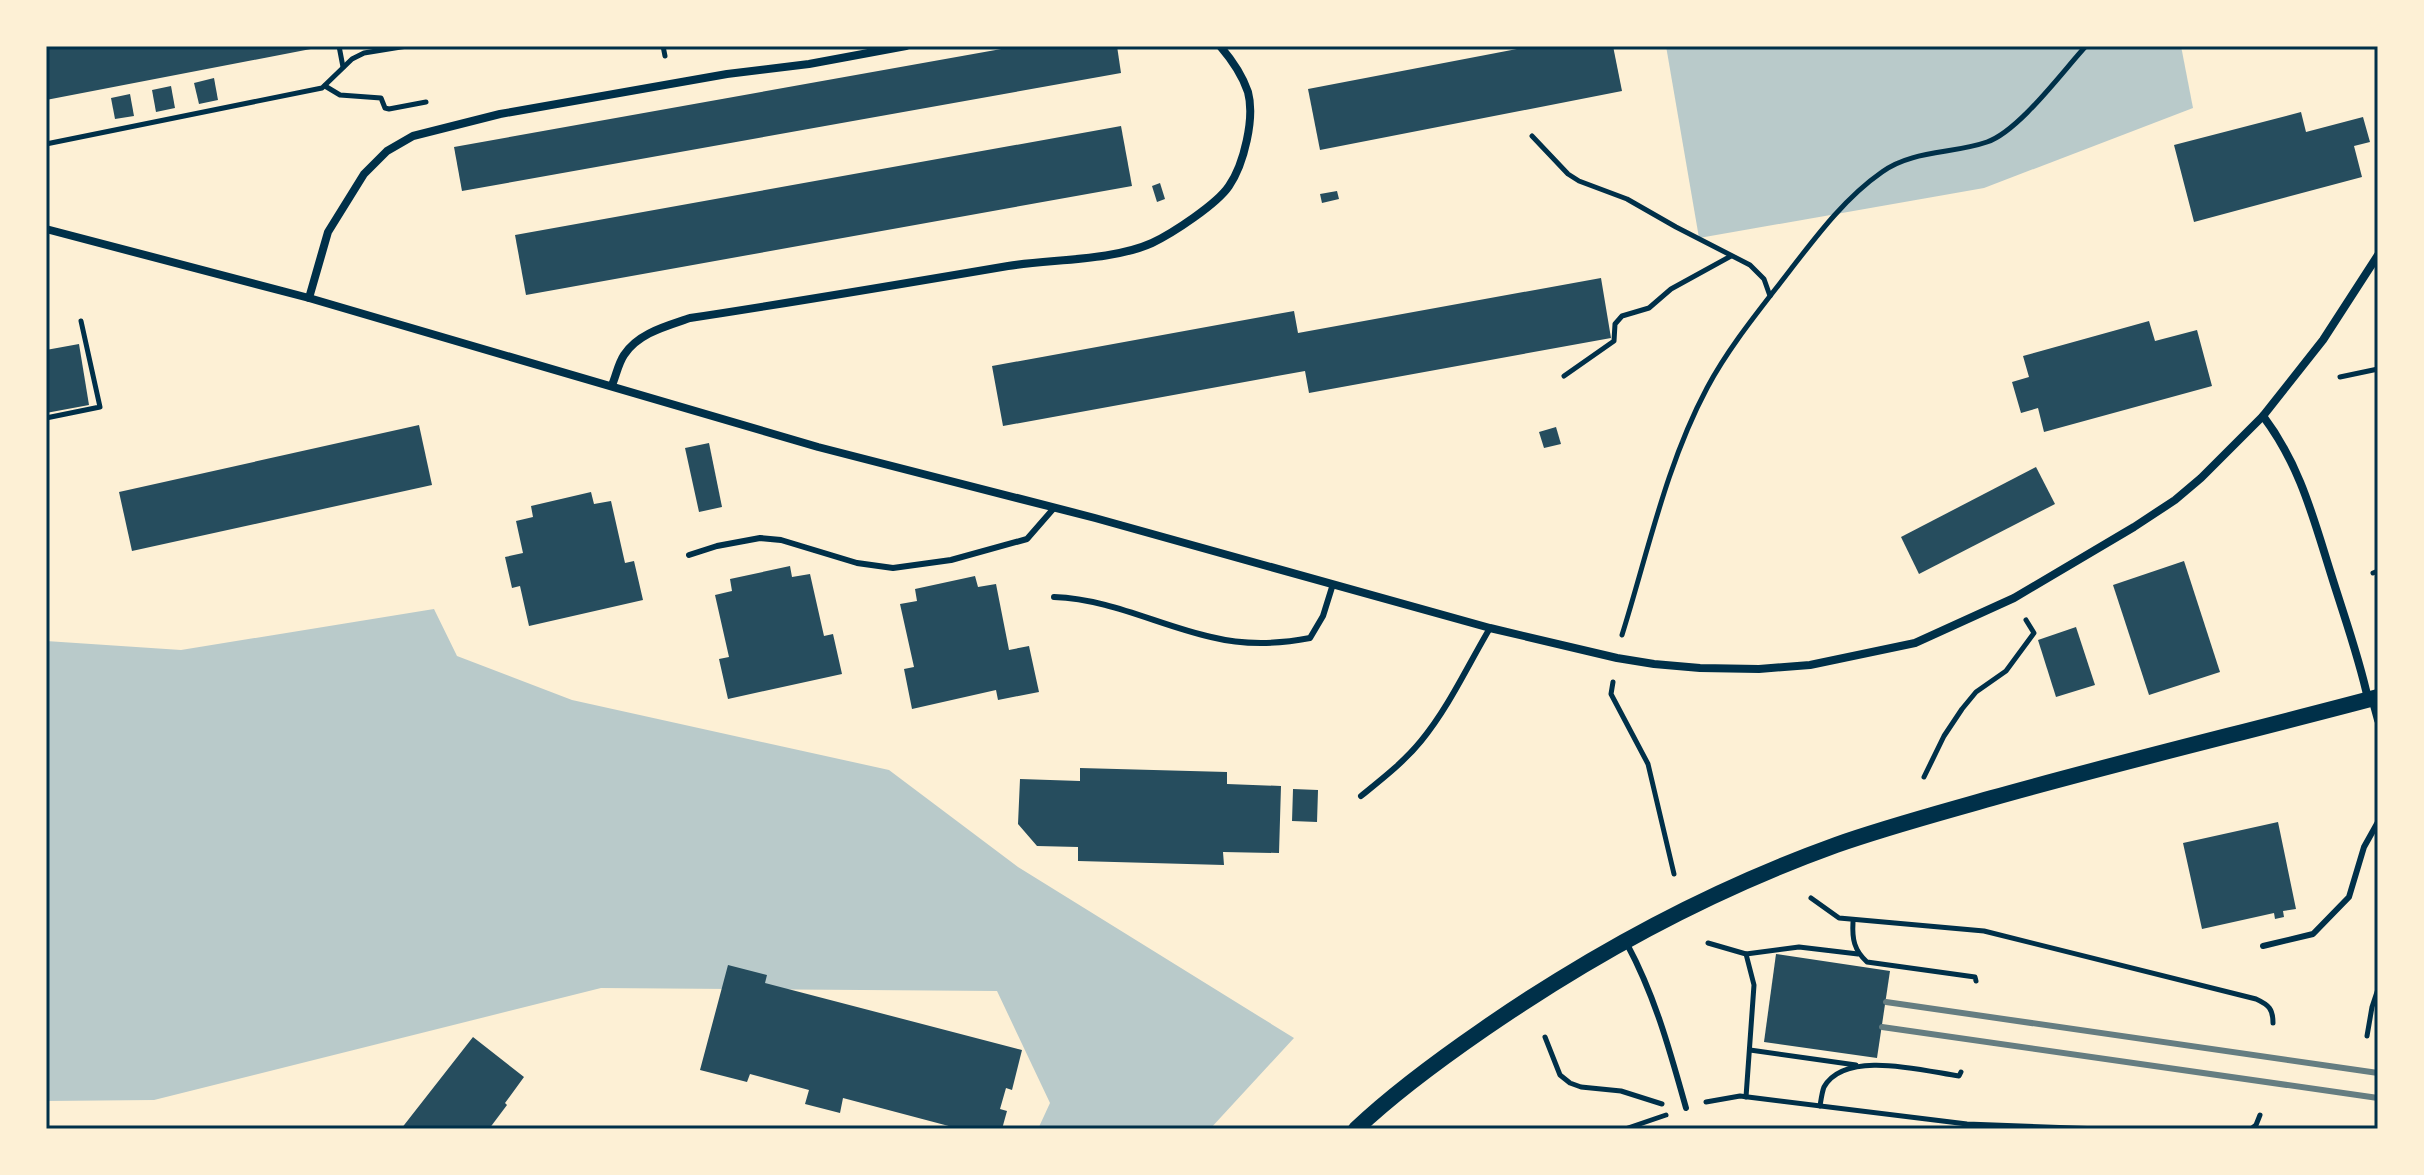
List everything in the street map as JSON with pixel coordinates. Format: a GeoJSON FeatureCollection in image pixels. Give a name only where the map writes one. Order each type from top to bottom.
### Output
{"type":"FeatureCollection","features":[{"type":"Feature","properties":{"kind":"main road"},"geometry":{"type":"LineString","coordinates":[[1356,1129],[1433,1064],[1578,967],[1689,907],[1837,845],[2069,776],[2373,698]]}},
{"type":"Feature","properties":{"kind":"street"},"geometry":{"type":"LineString","coordinates":[[309,298],[328,232],[364,174],[387,151],[413,136],[500,114],[906,46]]}},
{"type":"Feature","properties":{"kind":"street"},"geometry":{"type":"LineString","coordinates":[[612,385],[624,354],[632,347],[649,333],[690,318],[957,277],[1009,266],[1118,253],[1151,243],[1204,210],[1228,188],[1243,162],[1249,130],[1249,95],[1236,66],[1220,46]]}},
{"type":"Feature","properties":{"kind":"street"},"geometry":{"type":"LineString","coordinates":[[46,229],[309,298],[818,447],[1054,508],[1490,628],[1654,664],[1759,669],[1810,665],[1915,643],[2014,598],[2122,536],[2201,478],[2263,416],[2323,340],[2378,255]]}},
{"type":"Feature","properties":{"kind":"street"},"geometry":{"type":"LineString","coordinates":[[2263,416],[2308,497],[2378,720]]}},
{"type":"Feature","properties":{"kind":"lane"},"geometry":{"type":"LineString","coordinates":[[689,555],[760,538],[781,540],[857,563],[893,568],[951,560],[1027,539],[1054,508]]}},
{"type":"Feature","properties":{"kind":"lane"},"geometry":{"type":"LineString","coordinates":[[1054,597],[1082,598],[1212,638],[1285,643],[1310,638],[1323,616],[1333,584]]}},
{"type":"Feature","properties":{"kind":"lane"},"geometry":{"type":"LineString","coordinates":[[1361,796],[1423,740],[1490,628]]}},
{"type":"Feature","properties":{"kind":"lane"},"geometry":{"type":"LineString","coordinates":[[2263,946],[2313,934],[2349,897],[2364,847],[2378,822]]}},
{"type":"Feature","properties":{"kind":"lane"},"geometry":{"type":"LineString","coordinates":[[1626,940],[1645,977],[1662,1022],[1686,1108]]}},
{"type":"Feature","properties":{"kind":"path"},"geometry":{"type":"LineString","coordinates":[[339,46],[343,67]]}},
{"type":"Feature","properties":{"kind":"path"},"geometry":{"type":"LineString","coordinates":[[46,144],[207,113],[325,86],[343,67],[364,53],[407,46]]}},
{"type":"Feature","properties":{"kind":"path"},"geometry":{"type":"LineString","coordinates":[[663,46],[665,56]]}},
{"type":"Feature","properties":{"kind":"path"},"geometry":{"type":"LineString","coordinates":[[1622,636],[1658,512],[1689,424],[1738,339],[1828,222],[1883,171],[1907,159],[1989,142],[2007,131],[2086,46]]}},
{"type":"Feature","properties":{"kind":"path"},"geometry":{"type":"LineString","coordinates":[[325,86],[340,95],[381,98],[385,108],[389,109],[426,102]]}},
{"type":"Feature","properties":{"kind":"path"},"geometry":{"type":"LineString","coordinates":[[1532,136],[1568,174],[1579,181],[1627,199],[1732,255],[1761,274],[1768,284],[1770,297]]}},
{"type":"Feature","properties":{"kind":"path"},"geometry":{"type":"LineString","coordinates":[[1564,376],[1614,341],[1615,324],[1622,316],[1649,308],[1671,289],[1732,255]]}},
{"type":"Feature","properties":{"kind":"path"},"geometry":{"type":"LineString","coordinates":[[46,418],[100,407],[81,321]]}},
{"type":"Feature","properties":{"kind":"path"},"geometry":{"type":"LineString","coordinates":[[2340,377],[2378,369]]}},
{"type":"Feature","properties":{"kind":"path"},"geometry":{"type":"LineString","coordinates":[[1924,777],[1944,736],[1962,709],[1976,692],[2006,671],[2034,633],[2014,598]]}},
{"type":"Feature","properties":{"kind":"path"},"geometry":{"type":"LineString","coordinates":[[1613,682],[1611,694],[1648,764],[1674,874]]}},
{"type":"Feature","properties":{"kind":"path"},"geometry":{"type":"LineString","coordinates":[[1811,898],[1839,918],[1960,928],[2015,937],[2256,999],[2268,1005],[2273,1012],[2273,1023]]}},
{"type":"Feature","properties":{"kind":"path"},"geometry":{"type":"LineString","coordinates":[[1853,921],[1854,943],[1858,954],[1867,962],[1975,977],[1976,981]]}},
{"type":"Feature","properties":{"kind":"path"},"geometry":{"type":"LineString","coordinates":[[1708,943],[1746,954],[1799,947],[1858,954]]}},
{"type":"Feature","properties":{"kind":"path"},"geometry":{"type":"LineString","coordinates":[[1746,954],[1754,985],[1746,1097]]}},
{"type":"Feature","properties":{"kind":"path"},"geometry":{"type":"LineString","coordinates":[[1883,974],[1884,964]]}},
{"type":"Feature","properties":{"kind":"path"},"geometry":{"type":"LineString","coordinates":[[2367,1036],[2378,989]]}},
{"type":"Feature","properties":{"kind":"path"},"geometry":{"type":"LineString","coordinates":[[1545,1037],[1560,1075],[1570,1083],[1621,1091],[1656,1103],[1686,1108]]}},
{"type":"Feature","properties":{"kind":"path"},"geometry":{"type":"LineString","coordinates":[[1750,1050],[1959,1076],[1961,1072]]}},
{"type":"Feature","properties":{"kind":"path"},"geometry":{"type":"LineString","coordinates":[[1820,1106],[1824,1088],[1834,1077],[1858,1065]]}},
{"type":"Feature","properties":{"kind":"path"},"geometry":{"type":"LineString","coordinates":[[1625,1129],[1714,1100],[1746,1097],[1967,1124],[2101,1129]]}},
{"type":"Feature","properties":{"kind":"path"},"geometry":{"type":"LineString","coordinates":[[2251,1129],[2260,1115]]}},
{"type":"Feature","properties":{"kind":"shaded area"},"geometry":{"type":"Polygon","coordinates":[[[1666,46],[2181,46],[2193,108],[1984,188],[1699,238],[1666,46]]]}},
{"type":"Feature","properties":{"kind":"shaded area"},"geometry":{"type":"Polygon","coordinates":[[[434,609],[457,656],[572,700],[889,770],[1018,867],[1294,1038],[1210,1129],[1038,1129],[1050,1103],[997,991],[601,988],[154,1100],[46,1101],[46,641],[181,650],[434,609]]]}},
{"type":"Feature","properties":{"kind":"building"},"geometry":{"type":"Polygon","coordinates":[[[46,46],[321,46],[321,47],[46,100],[46,46]]]}},
{"type":"Feature","properties":{"kind":"building"},"geometry":{"type":"Polygon","coordinates":[[[1018,46],[1117,46],[1121,73],[462,191],[454,147],[1018,46]]]}},
{"type":"Feature","properties":{"kind":"building"},"geometry":{"type":"Polygon","coordinates":[[[1533,46],[1613,46],[1622,91],[1320,150],[1308,89],[1533,46]]]}},
{"type":"Feature","properties":{"kind":"building"},"geometry":{"type":"Polygon","coordinates":[[[214,78],[218,100],[199,104],[194,83],[214,78]]]}},
{"type":"Feature","properties":{"kind":"building"},"geometry":{"type":"Polygon","coordinates":[[[171,86],[175,108],[156,112],[152,90],[171,86]]]}},
{"type":"Feature","properties":{"kind":"building"},"geometry":{"type":"Polygon","coordinates":[[[130,94],[134,116],[115,119],[111,98],[130,94]]]}},
{"type":"Feature","properties":{"kind":"building"},"geometry":{"type":"Polygon","coordinates":[[[2301,112],[2306,132],[2363,117],[2370,142],[2354,146],[2362,177],[2194,222],[2174,145],[2301,112]]]}},
{"type":"Feature","properties":{"kind":"building"},"geometry":{"type":"Polygon","coordinates":[[[1121,126],[1132,186],[526,295],[515,235],[1121,126]]]}},
{"type":"Feature","properties":{"kind":"building"},"geometry":{"type":"Polygon","coordinates":[[[1160,183],[1165,199],[1157,202],[1152,186],[1160,183]]]}},
{"type":"Feature","properties":{"kind":"building"},"geometry":{"type":"Polygon","coordinates":[[[1337,191],[1339,199],[1322,203],[1320,194],[1337,191]]]}},
{"type":"Feature","properties":{"kind":"building"},"geometry":{"type":"Polygon","coordinates":[[[1601,278],[1611,338],[1309,393],[1305,371],[1003,426],[992,366],[1294,311],[1298,333],[1601,278]]]}},
{"type":"Feature","properties":{"kind":"building"},"geometry":{"type":"Polygon","coordinates":[[[2149,321],[2155,341],[2197,330],[2212,386],[2044,432],[2038,408],[2021,413],[2012,382],[2029,377],[2023,356],[2149,321]]]}},
{"type":"Feature","properties":{"kind":"building"},"geometry":{"type":"Polygon","coordinates":[[[79,344],[89,405],[46,413],[46,350],[79,344]]]}},
{"type":"Feature","properties":{"kind":"building"},"geometry":{"type":"Polygon","coordinates":[[[419,425],[432,485],[132,551],[119,492],[419,425]]]}},
{"type":"Feature","properties":{"kind":"building"},"geometry":{"type":"Polygon","coordinates":[[[1556,427],[1561,444],[1544,448],[1539,432],[1556,427]]]}},
{"type":"Feature","properties":{"kind":"building"},"geometry":{"type":"Polygon","coordinates":[[[709,443],[722,507],[699,512],[685,448],[709,443]]]}},
{"type":"Feature","properties":{"kind":"building"},"geometry":{"type":"Polygon","coordinates":[[[2036,467],[2055,504],[1919,574],[1901,537],[2036,467]]]}},
{"type":"Feature","properties":{"kind":"building"},"geometry":{"type":"Polygon","coordinates":[[[591,492],[594,504],[611,501],[625,563],[634,561],[643,600],[529,626],[520,586],[512,588],[505,557],[523,553],[516,521],[533,517],[531,506],[591,492]]]}},
{"type":"Feature","properties":{"kind":"building"},"geometry":{"type":"Polygon","coordinates":[[[2184,561],[2220,672],[2149,695],[2113,585],[2184,561]]]}},
{"type":"Feature","properties":{"kind":"building"},"geometry":{"type":"Polygon","coordinates":[[[790,566],[792,577],[810,574],[824,636],[833,634],[842,674],[728,699],[719,659],[729,657],[715,595],[732,591],[730,579],[790,566]]]}},
{"type":"Feature","properties":{"kind":"building"},"geometry":{"type":"Polygon","coordinates":[[[975,576],[978,587],[996,584],[1009,650],[1029,646],[1039,692],[998,700],[996,690],[912,709],[904,669],[914,667],[900,604],[917,601],[915,589],[975,576]]]}},
{"type":"Feature","properties":{"kind":"building"},"geometry":{"type":"Polygon","coordinates":[[[2076,627],[2095,685],[2056,697],[2038,640],[2076,627]]]}},
{"type":"Feature","properties":{"kind":"building"},"geometry":{"type":"Polygon","coordinates":[[[1080,768],[1227,772],[1227,784],[1281,786],[1279,853],[1223,852],[1224,865],[1078,861],[1078,847],[1037,846],[1018,824],[1020,779],[1080,781],[1080,768]]]}},
{"type":"Feature","properties":{"kind":"building"},"geometry":{"type":"Polygon","coordinates":[[[1293,789],[1318,790],[1317,822],[1292,821],[1293,789]]]}},
{"type":"Feature","properties":{"kind":"building"},"geometry":{"type":"Polygon","coordinates":[[[2278,822],[2296,909],[2283,911],[2284,917],[2275,919],[2274,913],[2202,929],[2183,843],[2278,822]]]}},
{"type":"Feature","properties":{"kind":"building"},"geometry":{"type":"Polygon","coordinates":[[[1776,954],[1890,971],[1877,1058],[1764,1042],[1776,954]]]}},
{"type":"Feature","properties":{"kind":"building"},"geometry":{"type":"Polygon","coordinates":[[[728,965],[767,975],[765,983],[1022,1050],[1012,1090],[1006,1088],[1000,1109],[1007,1111],[1002,1129],[960,1129],[843,1098],[840,1113],[805,1104],[809,1090],[750,1074],[747,1082],[700,1070],[728,965]]]}},
{"type":"Feature","properties":{"kind":"building"},"geometry":{"type":"Polygon","coordinates":[[[473,1037],[524,1077],[489,1129],[401,1129],[473,1037]]]}},
{"type":"Feature","properties":{"kind":"railway"},"geometry":{"type":"LineString","coordinates":[[1886,1002],[2378,1073]]}},
{"type":"Feature","properties":{"kind":"railway"},"geometry":{"type":"LineString","coordinates":[[1882,1027],[2378,1098]]}}]}
